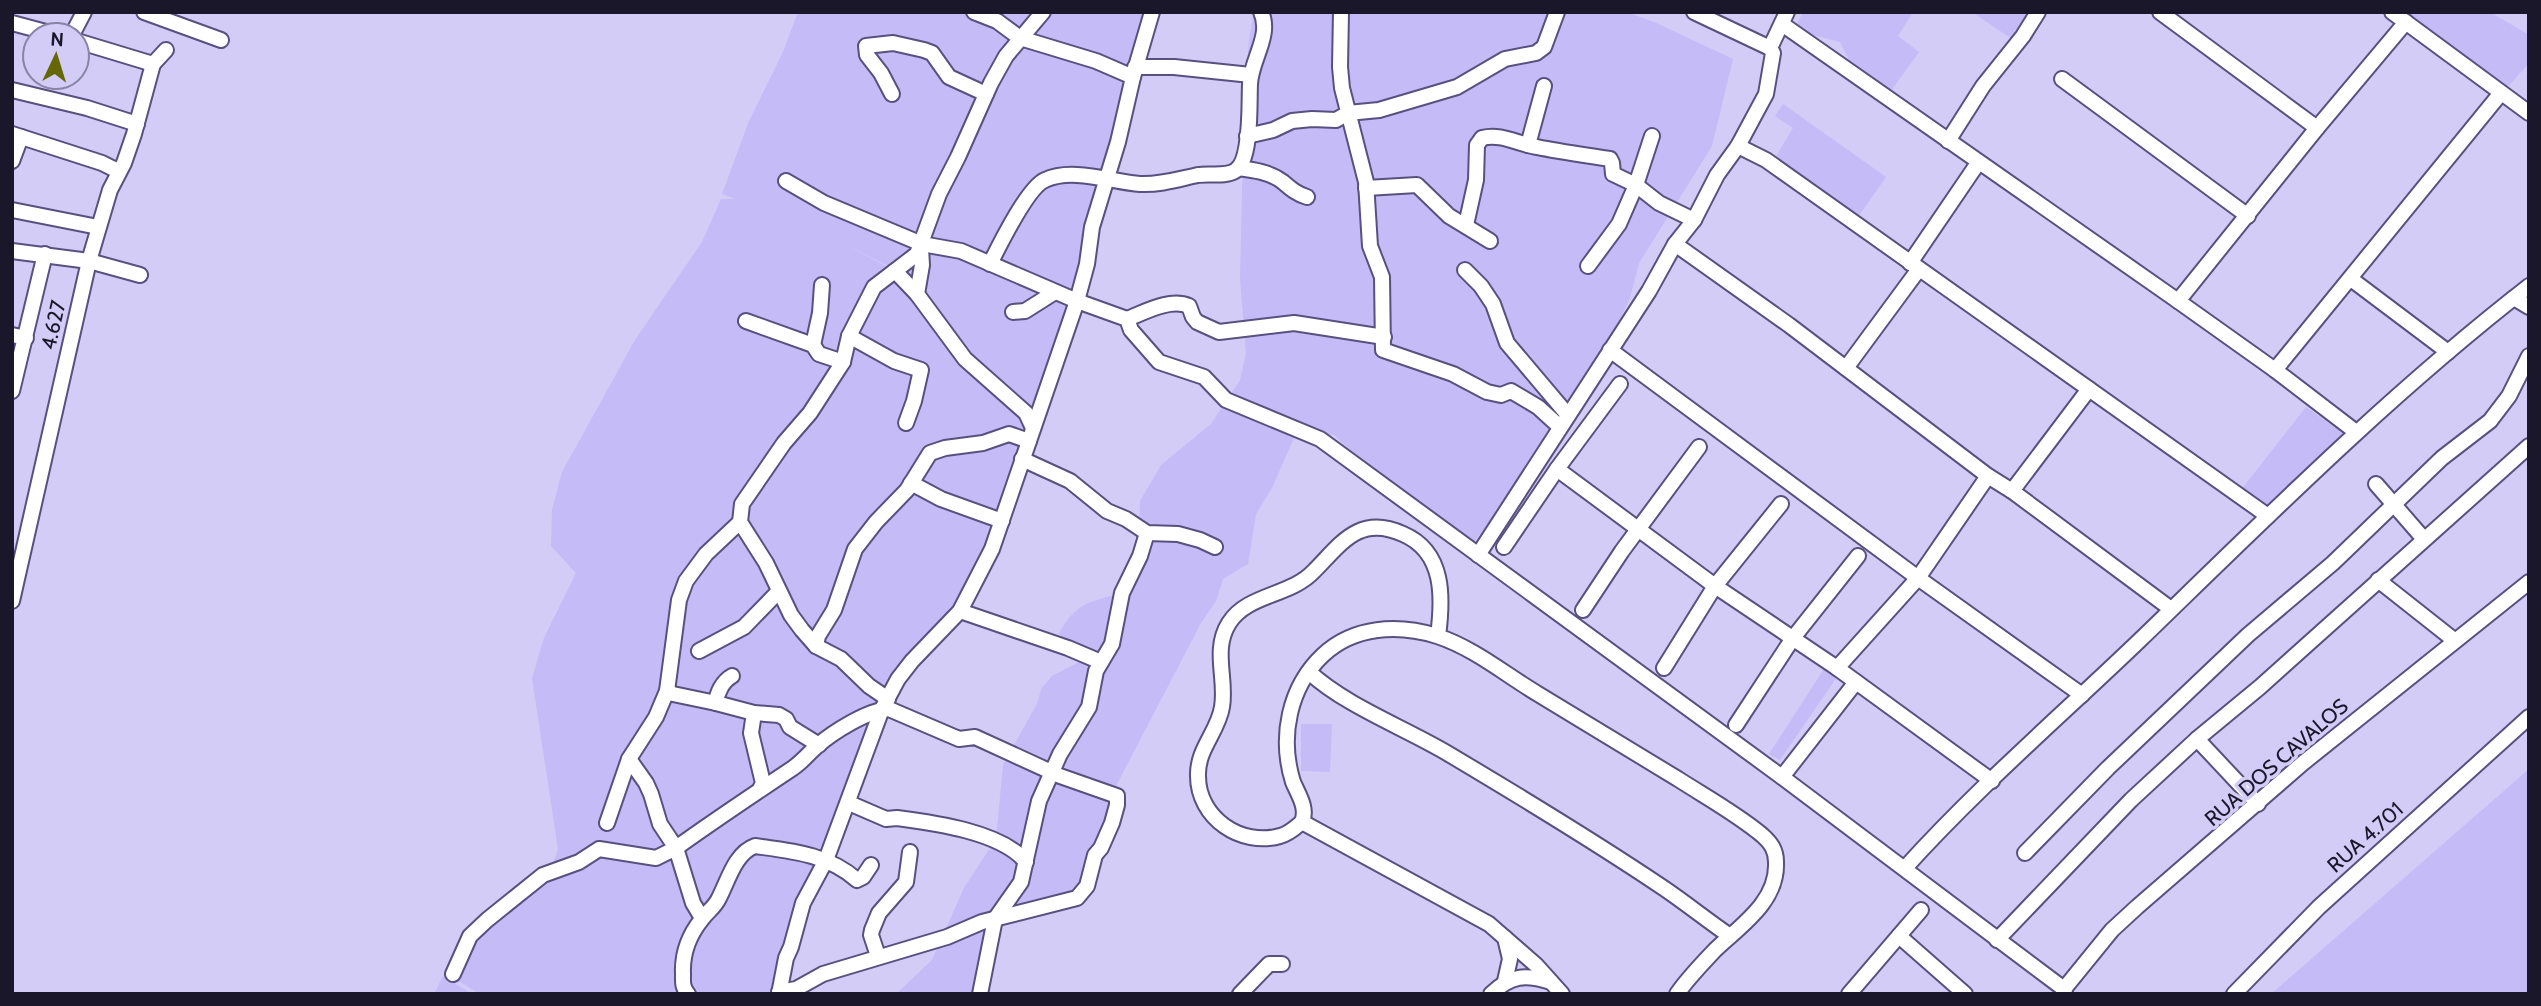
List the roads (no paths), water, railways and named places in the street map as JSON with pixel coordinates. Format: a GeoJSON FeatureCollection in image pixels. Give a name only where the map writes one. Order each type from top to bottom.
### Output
{"type":"FeatureCollection","features":[{"type":"Feature","properties":{"kind":"street"},"geometry":{"type":"LineString","coordinates":[[12,23],[16,12]]}},
{"type":"Feature","properties":{"kind":"street"},"geometry":{"type":"LineString","coordinates":[[144,12],[221,40]]}},
{"type":"Feature","properties":{"kind":"street"},"geometry":{"type":"LineString","coordinates":[[974,12],[997,21],[1020,38],[1134,72],[1174,66],[1251,75]]}},
{"type":"Feature","properties":{"kind":"street"},"geometry":{"type":"LineString","coordinates":[[1043,12],[1006,56],[986,94],[939,194],[921,246],[913,258],[874,287],[849,336],[843,362],[810,413],[751,489],[742,504],[740,522],[766,562],[791,615],[816,646],[841,659],[869,686],[885,704],[889,709],[959,739],[975,737],[1117,796],[1117,805],[1112,823],[1095,855],[1087,886],[1081,895],[982,922],[947,937],[823,974],[796,989],[779,993],[786,958],[803,903],[826,860],[885,704],[898,679],[960,611],[992,549],[1077,301],[1087,264],[1092,227],[1118,142],[1134,72],[1152,12]]}},
{"type":"Feature","properties":{"kind":"street"},"geometry":{"type":"LineString","coordinates":[[990,264],[1007,229],[1041,182],[1066,176],[1147,184],[1202,174],[1233,172],[1238,168],[1243,161],[1248,136],[1251,75],[1264,33],[1265,22],[1261,12]]}},
{"type":"Feature","properties":{"kind":"street"},"geometry":{"type":"LineString","coordinates":[[1341,12],[1340,67],[1366,188],[1370,246],[1384,284],[1383,350],[1453,374],[1487,392],[1501,395],[1511,391],[1563,421]]}},
{"type":"Feature","properties":{"kind":"street"},"geometry":{"type":"LineString","coordinates":[[1248,136],[1273,130],[1292,121],[1336,120],[1348,113],[1379,110],[1457,87],[1505,60],[1536,52],[1544,47],[1557,12]]}},
{"type":"Feature","properties":{"kind":"street"},"geometry":{"type":"LineString","coordinates":[[1478,555],[1649,291],[1675,244],[1694,220],[1717,175],[1738,146],[1766,94],[1773,53],[1770,48],[1695,12]]}},
{"type":"Feature","properties":{"kind":"street"},"geometry":{"type":"LineString","coordinates":[[1948,141],[1983,86],[2023,36],[2038,12]]}},
{"type":"Feature","properties":{"kind":"street"},"geometry":{"type":"LineString","coordinates":[[2160,12],[2317,128]]}},
{"type":"Feature","properties":{"kind":"street"},"geometry":{"type":"LineString","coordinates":[[2392,12],[2529,113]]}},
{"type":"Feature","properties":{"kind":"street"},"geometry":{"type":"LineString","coordinates":[[1770,48],[1784,18],[1978,163],[2275,370],[2356,432]]}},
{"type":"Feature","properties":{"kind":"street"},"geometry":{"type":"LineString","coordinates":[[2178,301],[2406,22]]}},
{"type":"Feature","properties":{"kind":"street"},"geometry":{"type":"LineString","coordinates":[[892,94],[867,55],[866,46],[893,43],[932,53],[949,77],[986,94]]}},
{"type":"Feature","properties":{"kind":"street"},"geometry":{"type":"LineString","coordinates":[[91,45],[153,64],[166,50]]}},
{"type":"Feature","properties":{"kind":"street","name":"4.627"},"geometry":{"type":"LineString","coordinates":[[12,601],[89,261],[98,227],[137,124],[153,64]]}},
{"type":"Feature","properties":{"kind":"street"},"geometry":{"type":"LineString","coordinates":[[2062,79],[2248,216]]}},
{"type":"Feature","properties":{"kind":"street"},"geometry":{"type":"LineString","coordinates":[[1528,145],[1544,86]]}},
{"type":"Feature","properties":{"kind":"street"},"geometry":{"type":"LineString","coordinates":[[12,90],[137,124]]}},
{"type":"Feature","properties":{"kind":"street"},"geometry":{"type":"LineString","coordinates":[[2275,370],[2501,93]]}},
{"type":"Feature","properties":{"kind":"street"},"geometry":{"type":"LineString","coordinates":[[12,161],[17,136],[102,163],[118,172]]}},
{"type":"Feature","properties":{"kind":"street"},"geometry":{"type":"LineString","coordinates":[[1466,225],[1476,180],[1479,141],[1489,136],[1610,159],[1613,174],[1636,185],[1659,203],[1694,220]]}},
{"type":"Feature","properties":{"kind":"street"},"geometry":{"type":"LineString","coordinates":[[1588,266],[1619,225],[1636,185],[1651,136]]}},
{"type":"Feature","properties":{"kind":"street"},"geometry":{"type":"LineString","coordinates":[[1738,146],[1766,160],[2268,516]]}},
{"type":"Feature","properties":{"kind":"street"},"geometry":{"type":"LineString","coordinates":[[1846,368],[1978,163]]}},
{"type":"Feature","properties":{"kind":"street"},"geometry":{"type":"LineString","coordinates":[[1238,168],[1266,173],[1297,194],[1307,197]]}},
{"type":"Feature","properties":{"kind":"street"},"geometry":{"type":"LineString","coordinates":[[786,181],[824,203],[921,246],[961,251],[1055,292],[1127,319],[1181,303],[1189,306],[1198,322],[1219,332],[1294,323],[1384,337]]}},
{"type":"Feature","properties":{"kind":"street"},"geometry":{"type":"LineString","coordinates":[[1366,188],[1418,185],[1449,216],[1490,241]]}},
{"type":"Feature","properties":{"kind":"street"},"geometry":{"type":"LineString","coordinates":[[12,209],[98,227]]}},
{"type":"Feature","properties":{"kind":"street"},"geometry":{"type":"LineString","coordinates":[[1675,244],[1789,325],[1988,476],[2171,609]]}},
{"type":"Feature","properties":{"kind":"street"},"geometry":{"type":"LineString","coordinates":[[917,294],[922,264],[921,246]]}},
{"type":"Feature","properties":{"kind":"street"},"geometry":{"type":"LineString","coordinates":[[12,251],[89,261],[140,275]]}},
{"type":"Feature","properties":{"kind":"street"},"geometry":{"type":"LineString","coordinates":[[12,391],[19,337],[46,254]]}},
{"type":"Feature","properties":{"kind":"street"},"geometry":{"type":"LineString","coordinates":[[1465,270],[1481,286],[1493,304],[1507,343],[1563,421]]}},
{"type":"Feature","properties":{"kind":"street"},"geometry":{"type":"LineString","coordinates":[[895,271],[917,294],[965,359],[1026,413],[1031,434]]}},
{"type":"Feature","properties":{"kind":"street"},"geometry":{"type":"LineString","coordinates":[[2351,279],[2448,352]]}},
{"type":"Feature","properties":{"kind":"street"},"geometry":{"type":"LineString","coordinates":[[813,345],[820,313],[822,285]]}},
{"type":"Feature","properties":{"kind":"street"},"geometry":{"type":"LineString","coordinates":[[1905,868],[2356,432],[2529,286]]}},
{"type":"Feature","properties":{"kind":"street"},"geometry":{"type":"LineString","coordinates":[[1013,312],[1025,312],[1055,292]]}},
{"type":"Feature","properties":{"kind":"street"},"geometry":{"type":"LineString","coordinates":[[2514,298],[2529,307]]}},
{"type":"Feature","properties":{"kind":"street"},"geometry":{"type":"LineString","coordinates":[[1127,319],[1131,330],[1159,362],[1204,377],[1226,400],[1320,439],[1905,868],[2065,991]]}},
{"type":"Feature","properties":{"kind":"street"},"geometry":{"type":"LineString","coordinates":[[746,321],[813,345],[819,354],[843,362]]}},
{"type":"Feature","properties":{"kind":"street"},"geometry":{"type":"LineString","coordinates":[[849,336],[894,361],[921,370],[906,423]]}},
{"type":"Feature","properties":{"kind":"street"},"geometry":{"type":"LineString","coordinates":[[1610,350],[1918,578],[2082,695]]}},
{"type":"Feature","properties":{"kind":"street"},"geometry":{"type":"LineString","coordinates":[[2025,852],[2108,768],[2224,658],[2333,563],[2442,458],[2499,412],[2529,356]]}},
{"type":"Feature","properties":{"kind":"street"},"geometry":{"type":"LineString","coordinates":[[1504,547],[1557,468],[1620,384]]}},
{"type":"Feature","properties":{"kind":"street"},"geometry":{"type":"LineString","coordinates":[[2012,491],[2089,388]]}},
{"type":"Feature","properties":{"kind":"street"},"geometry":{"type":"LineString","coordinates":[[816,646],[818,636],[834,610],[855,549],[876,522],[899,501],[930,453],[945,448],[984,443],[1009,434],[1031,434]]}},
{"type":"Feature","properties":{"kind":"street"},"geometry":{"type":"LineString","coordinates":[[1997,940],[2131,800],[2529,446]]}},
{"type":"Feature","properties":{"kind":"street"},"geometry":{"type":"LineString","coordinates":[[1583,610],[1699,447]]}},
{"type":"Feature","properties":{"kind":"street"},"geometry":{"type":"LineString","coordinates":[[1022,459],[1070,481],[1107,511],[1126,519],[1147,533],[1178,534],[1216,547]]}},
{"type":"Feature","properties":{"kind":"street"},"geometry":{"type":"LineString","coordinates":[[1557,468],[1715,586],[1837,668],[1992,781]]}},
{"type":"Feature","properties":{"kind":"street"},"geometry":{"type":"LineString","coordinates":[[1837,668],[1918,578],[1988,476]]}},
{"type":"Feature","properties":{"kind":"street"},"geometry":{"type":"LineString","coordinates":[[911,483],[941,499],[1002,521]]}},
{"type":"Feature","properties":{"kind":"street"},"geometry":{"type":"LineString","coordinates":[[2376,484],[2423,538]]}},
{"type":"Feature","properties":{"kind":"street"},"geometry":{"type":"LineString","coordinates":[[1664,668],[1715,586],[1782,504]]}},
{"type":"Feature","properties":{"kind":"street"},"geometry":{"type":"LineString","coordinates":[[607,823],[629,758],[656,717],[667,691],[679,600],[686,581],[706,554],[740,522]]}},
{"type":"Feature","properties":{"kind":"street"},"geometry":{"type":"LineString","coordinates":[[1438,636],[1442,603],[1440,582],[1433,560],[1404,534],[1383,528],[1364,529],[1346,537],[1313,573],[1293,587],[1241,610],[1229,624],[1222,641],[1222,709],[1200,754],[1197,778],[1204,800],[1218,822],[1235,833],[1253,837],[1281,836],[1302,821],[1304,808],[1293,781],[1287,746],[1289,716],[1297,690],[1309,672],[1333,647],[1352,635],[1378,629],[1408,630],[1438,636],[1479,656],[1704,795],[1770,842],[1776,859],[1772,884],[1756,914],[1702,964],[1677,994]]}},
{"type":"Feature","properties":{"kind":"street"},"geometry":{"type":"LineString","coordinates":[[981,994],[995,919],[1021,883],[1039,801],[1052,771],[1089,707],[1096,671],[1112,644],[1122,593],[1140,556],[1147,533]]}},
{"type":"Feature","properties":{"kind":"street"},"geometry":{"type":"LineString","coordinates":[[1736,725],[1793,638],[1858,556]]}},
{"type":"Feature","properties":{"kind":"street"},"geometry":{"type":"LineString","coordinates":[[2378,580],[2454,640]]}},
{"type":"Feature","properties":{"kind":"street","name":"RUA DOS CAVALOS"},"geometry":{"type":"LineString","coordinates":[[2065,991],[2112,930],[2302,763],[2454,640],[2527,586]]}},
{"type":"Feature","properties":{"kind":"street"},"geometry":{"type":"LineString","coordinates":[[699,651],[744,627],[779,590]]}},
{"type":"Feature","properties":{"kind":"street"},"geometry":{"type":"LineString","coordinates":[[960,611],[1101,662]]}},
{"type":"Feature","properties":{"kind":"street"},"geometry":{"type":"LineString","coordinates":[[1309,672],[1325,687],[1345,699],[1443,751],[1597,844],[1730,936]]}},
{"type":"Feature","properties":{"kind":"street"},"geometry":{"type":"LineString","coordinates":[[716,704],[722,687],[732,676]]}},
{"type":"Feature","properties":{"kind":"street"},"geometry":{"type":"LineString","coordinates":[[1782,777],[1856,682]]}},
{"type":"Feature","properties":{"kind":"street"},"geometry":{"type":"LineString","coordinates":[[667,691],[754,713],[779,715],[786,719],[790,727],[818,745]]}},
{"type":"Feature","properties":{"kind":"street"},"geometry":{"type":"LineString","coordinates":[[453,974],[470,936],[543,875],[579,862],[599,849],[656,858],[677,848],[806,758],[818,745],[885,704]]}},
{"type":"Feature","properties":{"kind":"street"},"geometry":{"type":"LineString","coordinates":[[754,713],[751,733],[763,783],[761,788]]}},
{"type":"Feature","properties":{"kind":"street","name":"RUA 4.701"},"geometry":{"type":"LineString","coordinates":[[2234,994],[2319,908],[2529,718]]}},
{"type":"Feature","properties":{"kind":"street"},"geometry":{"type":"LineString","coordinates":[[2197,739],[2258,804]]}},
{"type":"Feature","properties":{"kind":"street"},"geometry":{"type":"LineString","coordinates":[[629,758],[652,793],[660,824],[677,848],[693,903],[702,918]]}},
{"type":"Feature","properties":{"kind":"street"},"geometry":{"type":"LineString","coordinates":[[849,803],[886,819],[897,818],[966,829],[1017,851],[1026,862]]}},
{"type":"Feature","properties":{"kind":"street"},"geometry":{"type":"LineString","coordinates":[[1302,821],[1477,918],[1505,937],[1562,994]]}},
{"type":"Feature","properties":{"kind":"street"},"geometry":{"type":"LineString","coordinates":[[688,994],[683,986],[683,955],[702,918],[719,898],[731,871],[751,846],[809,854],[844,869],[857,880],[871,865]]}},
{"type":"Feature","properties":{"kind":"street"},"geometry":{"type":"LineString","coordinates":[[878,956],[872,930],[879,913],[906,882],[910,852]]}},
{"type":"Feature","properties":{"kind":"street"},"geometry":{"type":"LineString","coordinates":[[1849,994],[1921,910]]}},
{"type":"Feature","properties":{"kind":"street"},"geometry":{"type":"LineString","coordinates":[[1899,936],[1965,994]]}},
{"type":"Feature","properties":{"kind":"street"},"geometry":{"type":"LineString","coordinates":[[1492,994],[1505,981],[1510,959],[1505,937]]}},
{"type":"Feature","properties":{"kind":"street"},"geometry":{"type":"LineString","coordinates":[[1240,994],[1269,964],[1282,964]]}},
{"type":"Feature","properties":{"kind":"street"},"geometry":{"type":"LineString","coordinates":[[1505,981],[1532,978],[1551,982]]}}]}
